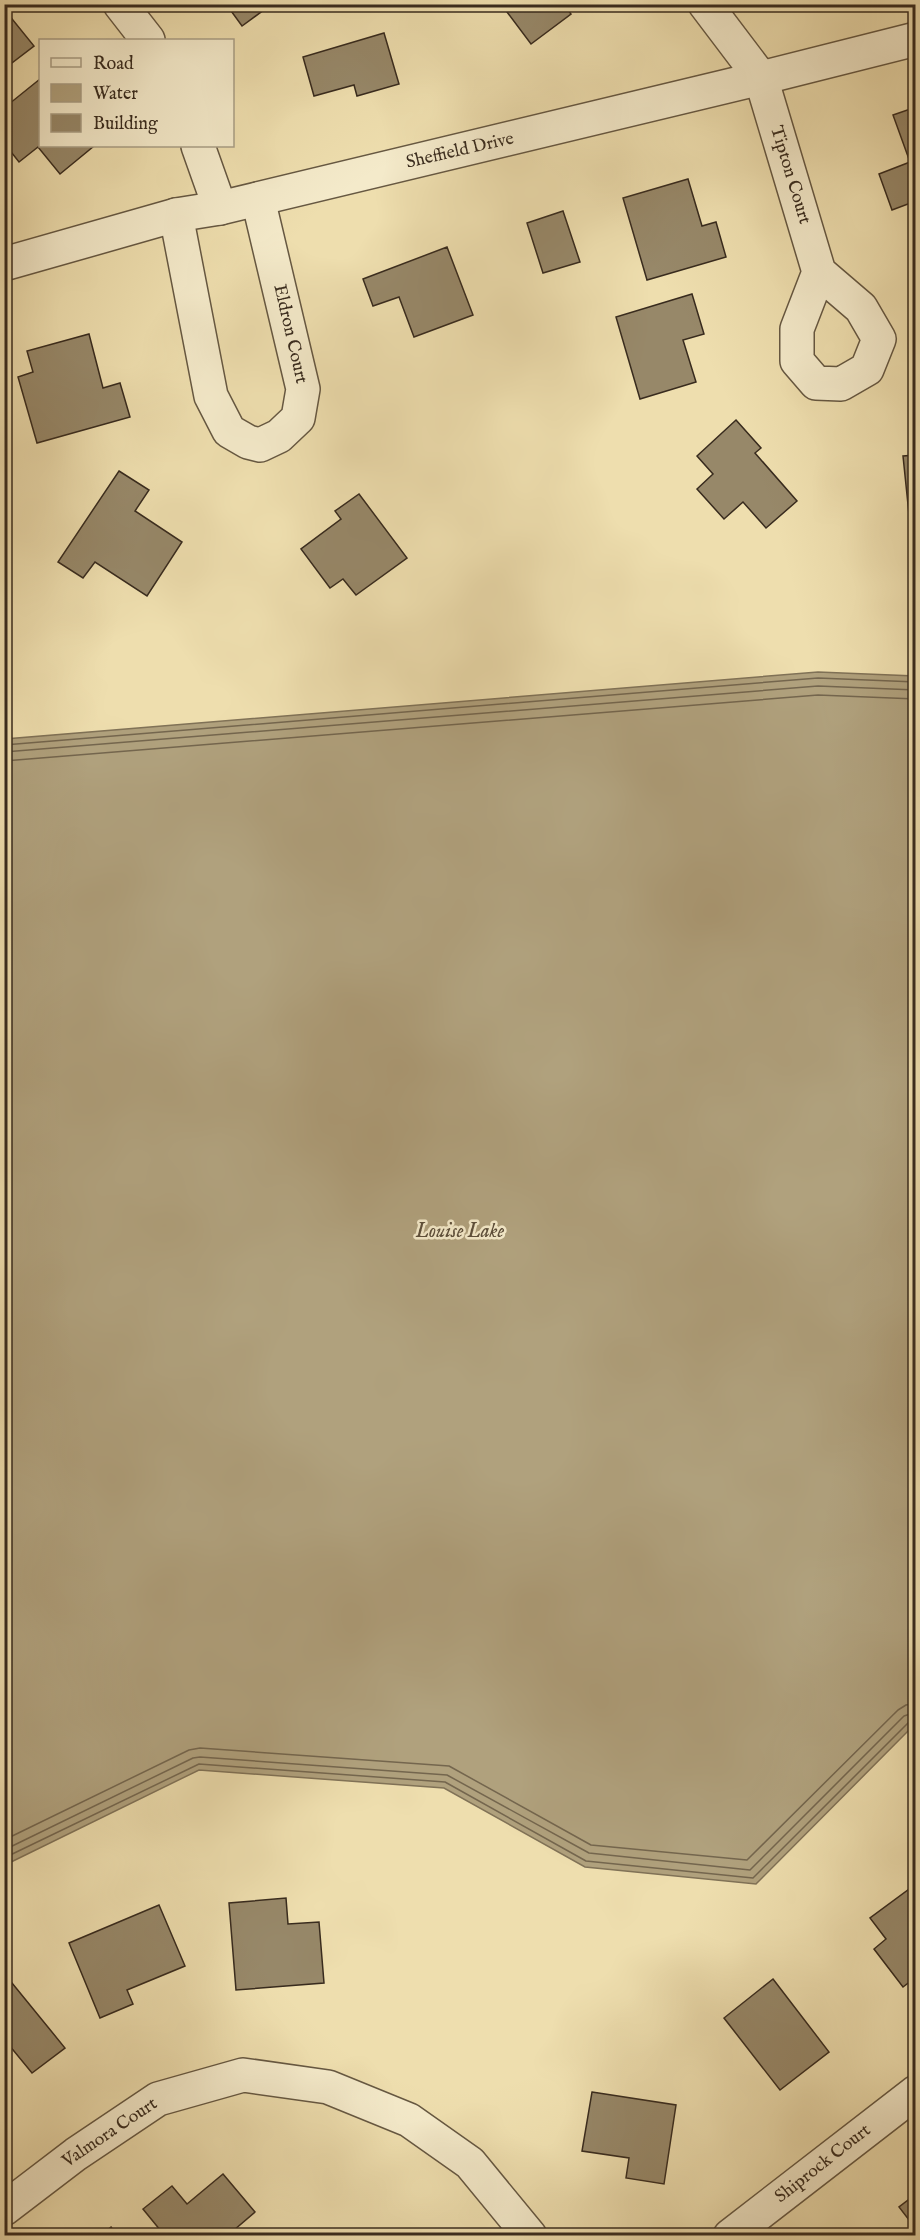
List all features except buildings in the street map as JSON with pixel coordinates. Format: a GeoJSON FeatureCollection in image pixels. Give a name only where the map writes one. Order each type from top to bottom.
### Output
{"type":"FeatureCollection","features":[{"type":"Feature","properties":{"kind":"street"},"geometry":{"type":"LineString","coordinates":[[120,4],[147,39]]}},
{"type":"Feature","properties":{"kind":"street"},"geometry":{"type":"LineString","coordinates":[[705,4],[761,78]]}},
{"type":"Feature","properties":{"kind":"street","name":"Sheffield Drive"},"geometry":{"type":"LineString","coordinates":[[4,264],[176,216],[258,199],[915,39]]}},
{"type":"Feature","properties":{"kind":"street","name":"Tipton Court"},"geometry":{"type":"LineString","coordinates":[[761,78],[819,272]]}},
{"type":"Feature","properties":{"kind":"street"},"geometry":{"type":"LineString","coordinates":[[198,147],[220,208]]}},
{"type":"Feature","properties":{"kind":"street","name":"Eldron Court"},"geometry":{"type":"LineString","coordinates":[[176,216],[211,396],[229,431],[248,442],[260,445],[279,436],[298,418],[303,389],[258,199]]}},
{"type":"Feature","properties":{"kind":"street","name":"Valmora Court"},"geometry":{"type":"LineString","coordinates":[[4,2209],[76,2154],[158,2099],[243,2075],[328,2087],[409,2120],[470,2163],[530,2235]]}},
{"type":"Feature","properties":{"kind":"street","name":"Shiprock Court"},"geometry":{"type":"LineString","coordinates":[[730,2235],[915,2092]]}},
{"type":"Feature","properties":{"kind":"water","name":"Louise Lake"},"geometry":{"type":"Polygon","coordinates":[[[818,672],[915,676],[915,1724],[756,1884],[585,1867],[444,1788],[199,1770],[5,1865],[5,739],[818,672]]]}}]}
